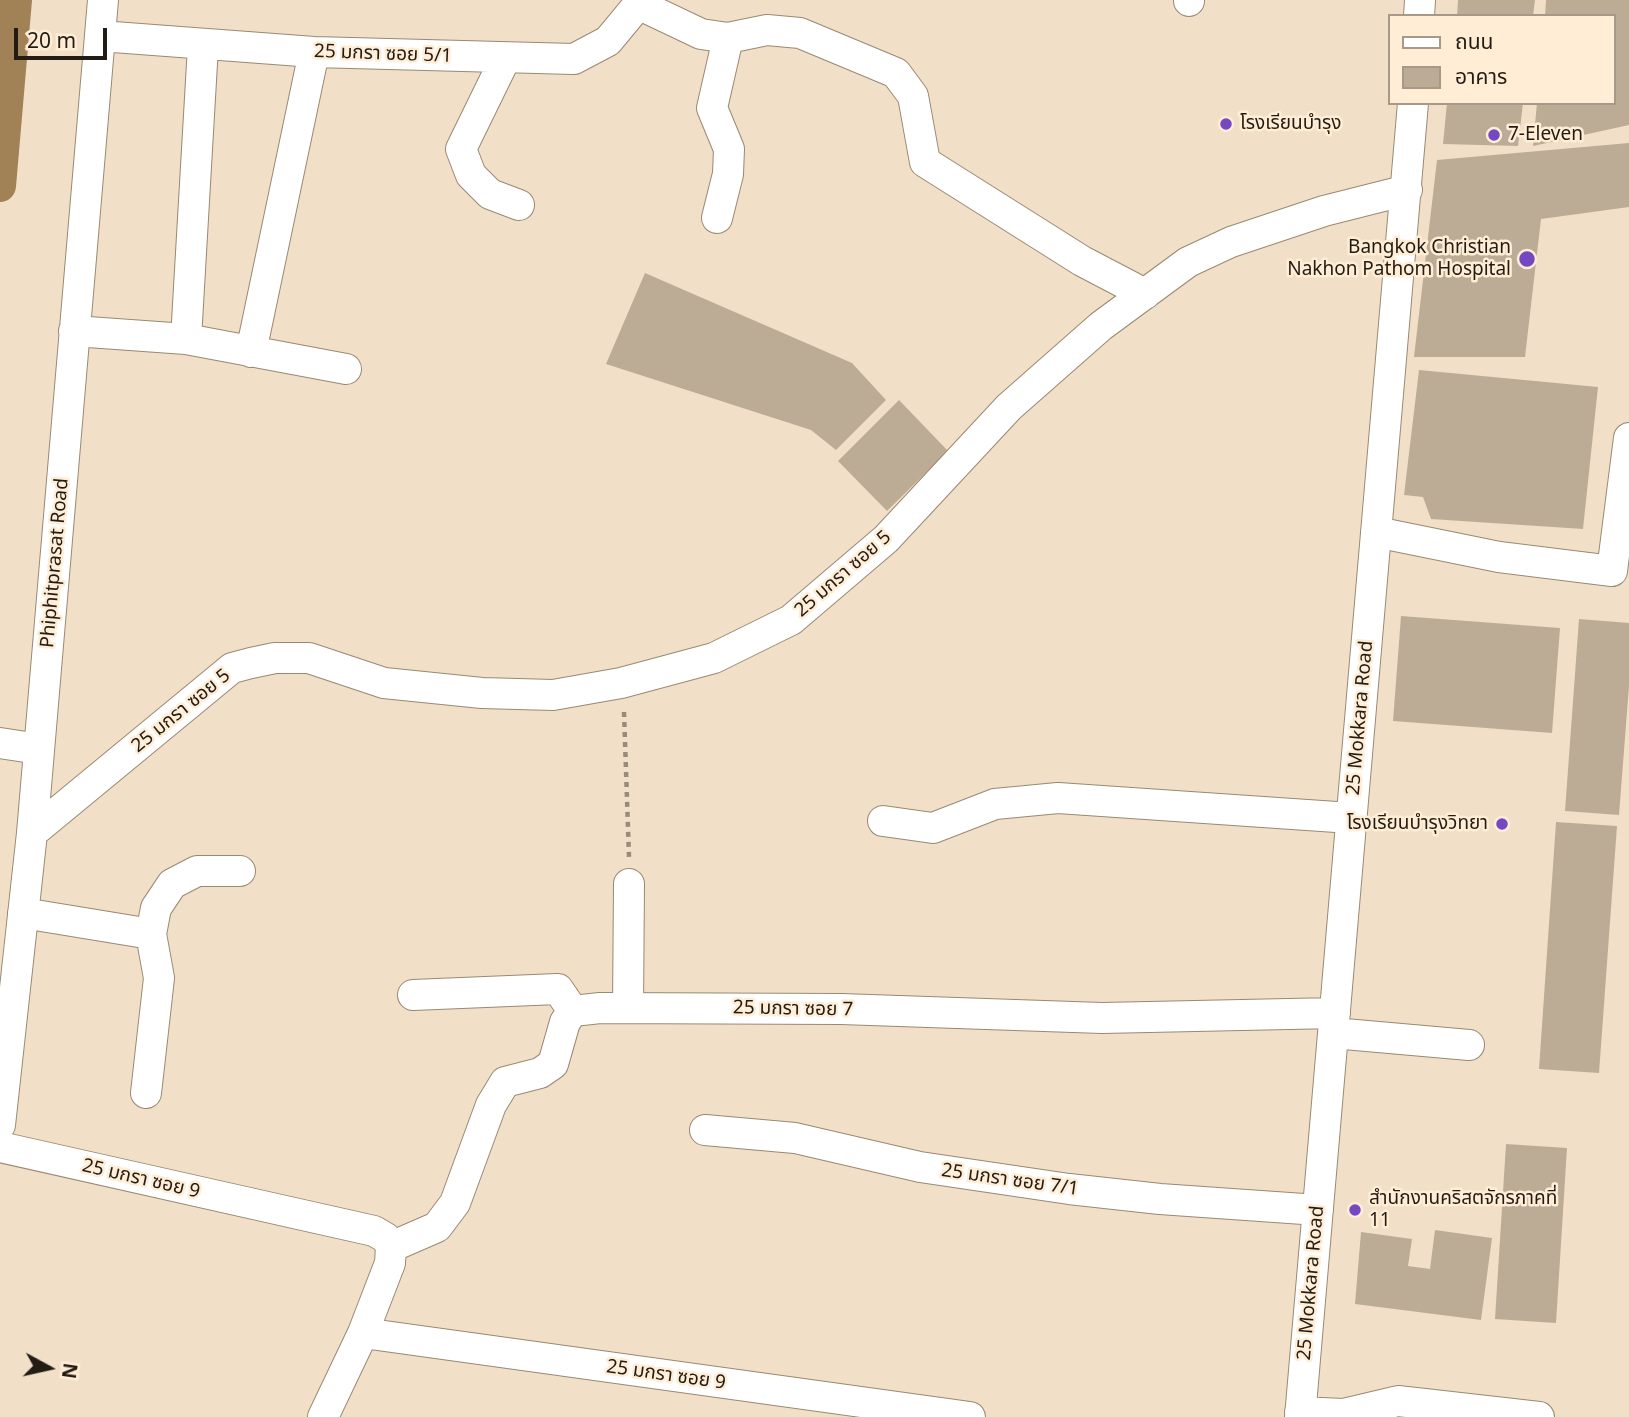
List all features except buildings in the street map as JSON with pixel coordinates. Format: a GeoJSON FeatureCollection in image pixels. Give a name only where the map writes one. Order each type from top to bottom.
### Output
{"type":"FeatureCollection","features":[{"type":"Feature","properties":{"kind":"street","name":"Phiphitprasat Road"},"geometry":{"type":"LineString","coordinates":[[0,1125],[32,833],[17,746],[74,331],[100,36],[99,1]]}},
{"type":"Feature","properties":{"kind":"street","name":"25 มกรา ซอย 5/1"},"geometry":{"type":"LineString","coordinates":[[100,36],[203,46],[314,52],[574,59],[608,41],[641,2]]}},
{"type":"Feature","properties":{"kind":"street"},"geometry":{"type":"LineString","coordinates":[[641,2],[702,34],[728,38],[767,30],[800,33],[897,73],[913,96],[925,162],[1082,261],[1145,294]]}},
{"type":"Feature","properties":{"kind":"street"},"geometry":{"type":"LineString","coordinates":[[717,218],[728,174],[729,149],[712,108],[728,38]]}},
{"type":"Feature","properties":{"kind":"street"},"geometry":{"type":"LineString","coordinates":[[186,339],[203,46]]}},
{"type":"Feature","properties":{"kind":"street"},"geometry":{"type":"LineString","coordinates":[[251,352],[314,52]]}},
{"type":"Feature","properties":{"kind":"street"},"geometry":{"type":"LineString","coordinates":[[505,59],[461,149],[471,175],[490,194],[519,205]]}},
{"type":"Feature","properties":{"kind":"street","name":"25 Mokkara Road"},"geometry":{"type":"LineString","coordinates":[[1300,1414],[1413,105]]}},
{"type":"Feature","properties":{"kind":"street","name":"25 มกรา ซอย 5"},"geometry":{"type":"LineString","coordinates":[[32,833],[232,668],[251,663],[275,658],[309,657],[384,683],[482,694],[554,695],[621,683],[714,658],[791,620],[886,539],[1009,408],[1101,326],[1188,262],[1231,242],[1324,211],[1407,190]]}},
{"type":"Feature","properties":{"kind":"street"},"geometry":{"type":"LineString","coordinates":[[74,331],[186,339],[346,369]]}},
{"type":"Feature","properties":{"kind":"street"},"geometry":{"type":"LineString","coordinates":[[1376,532],[1499,557],[1621,572],[1629,438]]}},
{"type":"Feature","properties":{"kind":"street"},"geometry":{"type":"LineString","coordinates":[[883,821],[933,828],[995,804],[1058,797],[1351,818]]}},
{"type":"Feature","properties":{"kind":"street"},"geometry":{"type":"LineString","coordinates":[[146,1093],[159,978],[151,934],[156,908],[172,884],[197,871],[240,872]]}},
{"type":"Feature","properties":{"kind":"street"},"geometry":{"type":"LineString","coordinates":[[628,1008],[629,884]]}},
{"type":"Feature","properties":{"kind":"street"},"geometry":{"type":"LineString","coordinates":[[23,914],[151,934]]}},
{"type":"Feature","properties":{"kind":"street"},"geometry":{"type":"LineString","coordinates":[[323,1417],[363,1333],[390,1263],[391,1247],[437,1227],[455,1203],[489,1111],[505,1082],[540,1073],[553,1064],[565,1022],[573,1012],[558,989],[413,995]]}},
{"type":"Feature","properties":{"kind":"street","name":"25 มกรา ซอย 7"},"geometry":{"type":"LineString","coordinates":[[573,1012],[628,1008],[841,1009],[1334,1023],[1469,1045]]}},
{"type":"Feature","properties":{"kind":"street","name":"25 มกรา ซอย 7/1"},"geometry":{"type":"LineString","coordinates":[[705,1130],[795,1138],[920,1167],[1069,1189],[1318,1210]]}},
{"type":"Feature","properties":{"kind":"street","name":"25 มกรา ซอย 9"},"geometry":{"type":"LineString","coordinates":[[0,1147],[374,1231],[386,1238],[391,1247]]}},
{"type":"Feature","properties":{"kind":"street","name":"25 มกรา ซอย 9"},"geometry":{"type":"LineString","coordinates":[[363,1333],[970,1417]]}},
{"type":"Feature","properties":{"kind":"street"},"geometry":{"type":"LineString","coordinates":[[1300,1414],[1343,1414],[1398,1401],[1539,1417]]}},
{"type":"Feature","properties":{"kind":"path"},"geometry":{"type":"LineString","coordinates":[[621,683],[626,731],[629,884]]}},
{"type":"Feature","properties":{"kind":"waterway"},"geometry":{"type":"LineString","coordinates":[[0,186],[16,0]]}},
{"type":"Feature","properties":{"kind":"place","name":"โรงเรียนบำรุง"},"geometry":{"type":"Point","coordinates":[1226,124]}},
{"type":"Feature","properties":{"kind":"place","name":"7-Eleven"},"geometry":{"type":"Point","coordinates":[1494,135]}},
{"type":"Feature","properties":{"kind":"place","name":"Bangkok Christian Nakhon Pathom Hospital"},"geometry":{"type":"Point","coordinates":[1527,259]}},
{"type":"Feature","properties":{"kind":"place","name":"โรงเรียนบำรุงวิทยา"},"geometry":{"type":"Point","coordinates":[1502,824]}},
{"type":"Feature","properties":{"kind":"place","name":"สำนักงานคริสตจักรภาคที่ 11"},"geometry":{"type":"Point","coordinates":[1355,1210]}}]}
